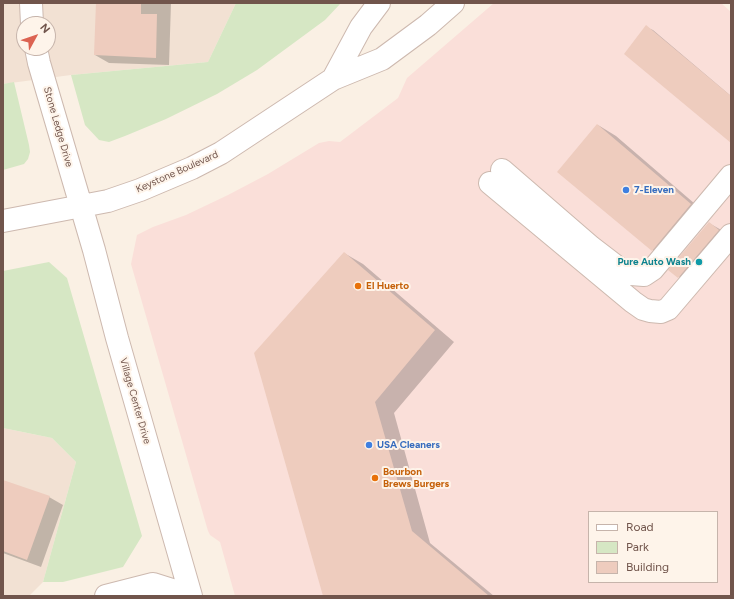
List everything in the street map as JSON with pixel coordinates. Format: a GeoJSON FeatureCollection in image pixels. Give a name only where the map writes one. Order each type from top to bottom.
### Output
{"type":"FeatureCollection","features":[{"type":"Feature","properties":{"kind":"street"},"geometry":{"type":"LineString","coordinates":[[31,3],[32,16]]}},
{"type":"Feature","properties":{"kind":"street","name":"Keystone Boulevard"},"geometry":{"type":"LineString","coordinates":[[333,79],[361,27],[379,3]]}},
{"type":"Feature","properties":{"kind":"street","name":"Keystone Boulevard"},"geometry":{"type":"LineString","coordinates":[[3,221],[115,198],[140,190],[192,168],[221,153],[333,79],[382,59],[428,25],[453,3]]}},
{"type":"Feature","properties":{"kind":"street","name":"Stone Ledge Drive"},"geometry":{"type":"LineString","coordinates":[[38,56],[81,206]]}},
{"type":"Feature","properties":{"kind":"street"},"geometry":{"type":"LineString","coordinates":[[731,176],[654,269],[644,274],[630,274],[621,270],[496,177],[627,297],[643,309],[650,311],[661,312],[668,309],[731,235]]}},
{"type":"Feature","properties":{"kind":"street","name":"Village Center Drive"},"geometry":{"type":"LineString","coordinates":[[81,206],[191,596]]}},
{"type":"Feature","properties":{"kind":"street"},"geometry":{"type":"LineString","coordinates":[[106,596],[152,584],[191,596]]}},
{"type":"Feature","properties":{"kind":"shaded area"},"geometry":{"type":"Polygon","coordinates":[[[3,3],[236,3],[208,62],[71,75],[3,84],[3,3]]]}},
{"type":"Feature","properties":{"kind":"shaded area"},"geometry":{"type":"Polygon","coordinates":[[[494,3],[721,3],[731,12],[731,596],[235,596],[220,542],[210,535],[208,531],[131,264],[137,235],[153,227],[186,215],[228,195],[268,174],[319,143],[329,141],[340,142],[398,98],[407,78],[494,3]]]}},
{"type":"Feature","properties":{"kind":"shaded area"},"geometry":{"type":"Polygon","coordinates":[[[3,428],[52,438],[76,462],[43,582],[29,596],[3,596],[3,428]]]}},
{"type":"Feature","properties":{"kind":"green space"},"geometry":{"type":"Polygon","coordinates":[[[236,3],[341,3],[325,20],[257,70],[217,94],[166,119],[109,142],[99,140],[85,125],[71,75],[208,62],[236,3]]]}},
{"type":"Feature","properties":{"kind":"green space"},"geometry":{"type":"Polygon","coordinates":[[[14,82],[30,152],[28,159],[24,164],[3,170],[3,84],[14,82]]]}},
{"type":"Feature","properties":{"kind":"green space"},"geometry":{"type":"Polygon","coordinates":[[[49,262],[67,278],[142,536],[123,567],[63,582],[43,582],[76,462],[52,438],[3,428],[3,271],[49,262]]]}},
{"type":"Feature","properties":{"kind":"building"},"geometry":{"type":"Polygon","coordinates":[[[96,3],[141,3],[141,14],[157,14],[156,58],[94,55],[96,3]]]}},
{"type":"Feature","properties":{"kind":"building"},"geometry":{"type":"Polygon","coordinates":[[[646,25],[731,96],[731,143],[624,54],[646,25]]]}},
{"type":"Feature","properties":{"kind":"building","name":"7-Eleven"},"geometry":{"type":"Polygon","coordinates":[[[597,124],[691,204],[652,251],[557,172],[597,124]]]}},
{"type":"Feature","properties":{"kind":"building"},"geometry":{"type":"Polygon","coordinates":[[[709,222],[719,230],[678,278],[668,270],[709,222]]]}},
{"type":"Feature","properties":{"kind":"building"},"geometry":{"type":"Polygon","coordinates":[[[344,252],[435,330],[375,402],[412,531],[489,596],[323,596],[254,353],[344,252]]]}},
{"type":"Feature","properties":{"kind":"building"},"geometry":{"type":"Polygon","coordinates":[[[3,480],[50,496],[27,560],[3,551],[3,480]]]}},
{"type":"Feature","properties":{"kind":"place","name":"7-Eleven"},"geometry":{"type":"Point","coordinates":[626,190]}},
{"type":"Feature","properties":{"kind":"place","name":"Pure Auto Wash"},"geometry":{"type":"Point","coordinates":[699,262]}},
{"type":"Feature","properties":{"kind":"place","name":"El Huerto"},"geometry":{"type":"Point","coordinates":[358,286]}},
{"type":"Feature","properties":{"kind":"place","name":"USA Cleaners"},"geometry":{"type":"Point","coordinates":[369,445]}},
{"type":"Feature","properties":{"kind":"place","name":"Bourbon Brews Burgers"},"geometry":{"type":"Point","coordinates":[375,478]}}]}
